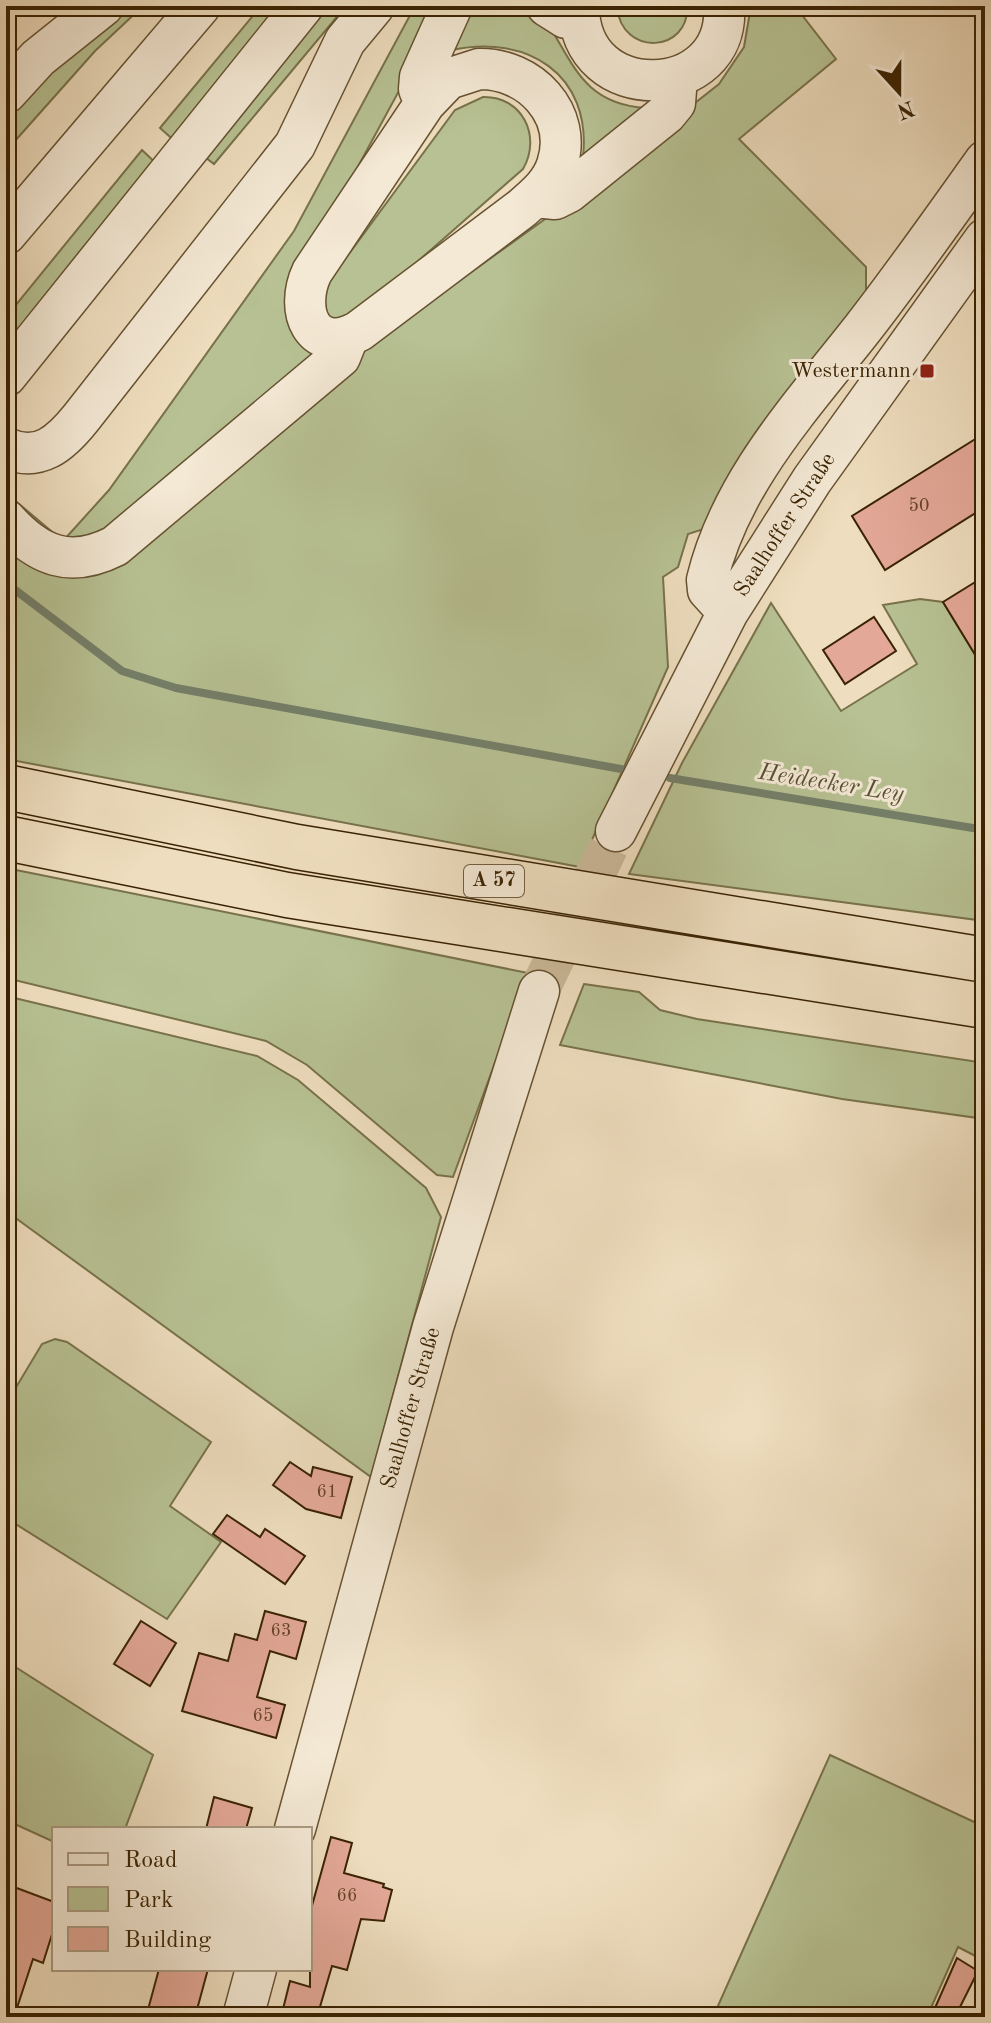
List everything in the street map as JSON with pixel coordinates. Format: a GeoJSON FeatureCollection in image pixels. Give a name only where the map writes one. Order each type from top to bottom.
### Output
{"type":"FeatureCollection","features":[{"type":"Feature","properties":{"kind":"highway","name":"A 57"},"geometry":{"type":"LineString","coordinates":[[6,787],[313,850],[985,960]]}},
{"type":"Feature","properties":{"kind":"highway","name":"A 57"},"geometry":{"type":"LineString","coordinates":[[6,838],[287,895],[985,1006]]}},
{"type":"Feature","properties":{"kind":"street"},"geometry":{"type":"LineString","coordinates":[[6,93],[38,58],[103,6]]}},
{"type":"Feature","properties":{"kind":"street"},"geometry":{"type":"LineString","coordinates":[[6,234],[200,6]]}},
{"type":"Feature","properties":{"kind":"street"},"geometry":{"type":"LineString","coordinates":[[6,376],[303,6]]}},
{"type":"Feature","properties":{"kind":"street"},"geometry":{"type":"LineString","coordinates":[[6,448],[18,454],[36,454],[52,448],[74,427],[295,145],[345,41],[374,6]]}},
{"type":"Feature","properties":{"kind":"street"},"geometry":{"type":"LineString","coordinates":[[425,103],[419,89],[420,77],[452,6]]}},
{"type":"Feature","properties":{"kind":"street"},"geometry":{"type":"LineString","coordinates":[[568,10],[592,51],[619,74],[654,82],[677,77],[703,61],[721,31],[724,6]]}},
{"type":"Feature","properties":{"kind":"street"},"geometry":{"type":"LineString","coordinates":[[6,520],[28,542],[55,556],[84,558],[115,546],[340,357],[348,337],[536,197],[557,166],[560,137],[551,109],[534,86],[508,72],[479,69],[448,79],[425,103],[304,288],[308,323],[325,337],[348,337]]}},
{"type":"Feature","properties":{"kind":"street"},"geometry":{"type":"LineString","coordinates":[[536,197],[555,199],[569,192],[666,114],[675,103],[677,77]]}},
{"type":"Feature","properties":{"kind":"street"},"geometry":{"type":"LineString","coordinates":[[728,612],[708,590],[707,580],[728,515],[768,450],[864,327],[985,161]]}},
{"type":"Feature","properties":{"kind":"street","name":"Saalhoffer Straße"},"geometry":{"type":"LineString","coordinates":[[616,831],[728,612],[804,492],[985,239]]}},
{"type":"Feature","properties":{"kind":"street","name":"Saalhoffer Straße"},"geometry":{"type":"LineString","coordinates":[[296,1827],[433,1327],[539,991]]}},
{"type":"Feature","properties":{"kind":"street"},"geometry":{"type":"LineString","coordinates":[[243,2017],[255,1971]]}},
{"type":"Feature","properties":{"kind":"green space"},"geometry":{"type":"Polygon","coordinates":[[[118,6],[143,6],[95,51],[6,151],[6,106],[118,6]]]}},
{"type":"Feature","properties":{"kind":"green space"},"geometry":{"type":"Polygon","coordinates":[[[261,6],[291,6],[178,144],[160,128],[261,6]]]}},
{"type":"Feature","properties":{"kind":"green space"},"geometry":{"type":"Polygon","coordinates":[[[314,6],[346,6],[214,164],[196,150],[314,6]]]}},
{"type":"Feature","properties":{"kind":"green space"},"geometry":{"type":"Polygon","coordinates":[[[415,6],[445,6],[297,279],[322,352],[185,479],[73,550],[6,506],[6,493],[63,541],[109,490],[294,231],[415,6]]]}},
{"type":"Feature","properties":{"kind":"green space"},"geometry":{"type":"Polygon","coordinates":[[[460,6],[535,6],[577,72],[589,85],[603,96],[622,104],[646,108],[583,157],[583,128],[577,103],[565,82],[549,66],[529,55],[505,48],[452,50],[460,6]]]}},
{"type":"Feature","properties":{"kind":"green space"},"geometry":{"type":"Polygon","coordinates":[[[687,6],[685,21],[678,33],[655,43],[630,35],[617,7],[687,6]]]}},
{"type":"Feature","properties":{"kind":"green space"},"geometry":{"type":"Polygon","coordinates":[[[751,6],[795,6],[836,59],[739,139],[866,267],[866,292],[707,528],[688,534],[678,567],[663,577],[668,667],[580,867],[6,759],[6,532],[62,566],[573,199],[719,84],[744,47],[751,6]]]}},
{"type":"Feature","properties":{"kind":"green space"},"geometry":{"type":"Polygon","coordinates":[[[483,97],[508,103],[525,120],[530,144],[523,169],[351,320],[328,322],[323,289],[455,110],[483,97]]]}},
{"type":"Feature","properties":{"kind":"green space"},"geometry":{"type":"Polygon","coordinates":[[[142,150],[160,167],[6,358],[6,317],[142,150]]]}},
{"type":"Feature","properties":{"kind":"green space"},"geometry":{"type":"Polygon","coordinates":[[[920,599],[943,602],[985,671],[985,921],[629,874],[682,763],[771,603],[841,711],[917,664],[883,605],[920,599]]]}},
{"type":"Feature","properties":{"kind":"green space"},"geometry":{"type":"Polygon","coordinates":[[[6,868],[528,973],[453,1177],[437,1175],[307,1065],[266,1041],[6,978],[6,868]]]}},
{"type":"Feature","properties":{"kind":"green space"},"geometry":{"type":"Polygon","coordinates":[[[584,984],[639,992],[660,1010],[697,1019],[985,1063],[985,1119],[842,1099],[560,1045],[584,984]]]}},
{"type":"Feature","properties":{"kind":"green space"},"geometry":{"type":"Polygon","coordinates":[[[6,996],[257,1056],[298,1080],[426,1188],[441,1217],[371,1477],[6,1211],[6,996]]]}},
{"type":"Feature","properties":{"kind":"green space"},"geometry":{"type":"Polygon","coordinates":[[[55,1339],[67,1342],[211,1442],[170,1506],[221,1542],[167,1619],[6,1518],[6,1404],[42,1344],[55,1339]]]}},
{"type":"Feature","properties":{"kind":"green space"},"geometry":{"type":"Polygon","coordinates":[[[6,1661],[153,1755],[126,1827],[52,1827],[52,1841],[6,1820],[6,1661]]]}},
{"type":"Feature","properties":{"kind":"green space"},"geometry":{"type":"Polygon","coordinates":[[[830,1755],[985,1827],[985,1961],[958,1947],[927,2017],[713,2017],[830,1755]]]}},
{"type":"Feature","properties":{"kind":"building"},"geometry":{"type":"Polygon","coordinates":[[[985,433],[985,507],[885,570],[852,516],[985,433]]]}},
{"type":"Feature","properties":{"kind":"building"},"geometry":{"type":"Polygon","coordinates":[[[985,576],[985,671],[943,602],[985,576]]]}},
{"type":"Feature","properties":{"kind":"building"},"geometry":{"type":"Polygon","coordinates":[[[874,617],[896,651],[845,684],[823,650],[874,617]]]}},
{"type":"Feature","properties":{"kind":"building"},"geometry":{"type":"Polygon","coordinates":[[[290,1462],[311,1476],[313,1467],[352,1477],[341,1518],[306,1509],[273,1485],[290,1462]]]}},
{"type":"Feature","properties":{"kind":"building"},"geometry":{"type":"Polygon","coordinates":[[[227,1515],[260,1537],[265,1529],[305,1556],[285,1584],[213,1534],[227,1515]]]}},
{"type":"Feature","properties":{"kind":"building"},"geometry":{"type":"Polygon","coordinates":[[[265,1611],[306,1622],[296,1659],[270,1651],[257,1697],[285,1705],[276,1738],[182,1711],[199,1653],[228,1661],[235,1634],[257,1640],[265,1611]]]}},
{"type":"Feature","properties":{"kind":"building"},"geometry":{"type":"Polygon","coordinates":[[[141,1621],[176,1643],[150,1686],[114,1664],[141,1621]]]}},
{"type":"Feature","properties":{"kind":"building"},"geometry":{"type":"Polygon","coordinates":[[[214,1797],[252,1808],[247,1827],[206,1827],[214,1797]]]}},
{"type":"Feature","properties":{"kind":"building"},"geometry":{"type":"Polygon","coordinates":[[[331,1837],[352,1843],[344,1873],[384,1884],[383,1887],[392,1890],[384,1921],[361,1919],[347,1970],[332,1966],[317,2017],[283,2009],[290,1981],[310,1987],[312,1906],[331,1837]]]}},
{"type":"Feature","properties":{"kind":"building"},"geometry":{"type":"Polygon","coordinates":[[[6,1884],[52,1901],[52,1934],[43,1963],[33,1959],[14,2017],[6,2017],[6,1884]]]}},
{"type":"Feature","properties":{"kind":"building"},"geometry":{"type":"Polygon","coordinates":[[[957,1958],[978,1971],[955,2017],[931,2017],[957,1958]]]}},
{"type":"Feature","properties":{"kind":"building"},"geometry":{"type":"Polygon","coordinates":[[[158,1971],[207,1971],[195,2017],[146,2017],[158,1971]]]}},
{"type":"Feature","properties":{"kind":"waterway"},"geometry":{"type":"LineString","coordinates":[[6,583],[122,671],[176,688],[621,769]]}},
{"type":"Feature","properties":{"kind":"waterway","name":"Heidecker Ley"},"geometry":{"type":"LineString","coordinates":[[670,778],[985,830]]}},
{"type":"Feature","properties":{"kind":"tunnel"},"geometry":{"type":"LineString","coordinates":[[539,991],[616,831]]}},
{"type":"Feature","properties":{"kind":"place","name":"Westermann"},"geometry":{"type":"Point","coordinates":[927,371]}}]}
